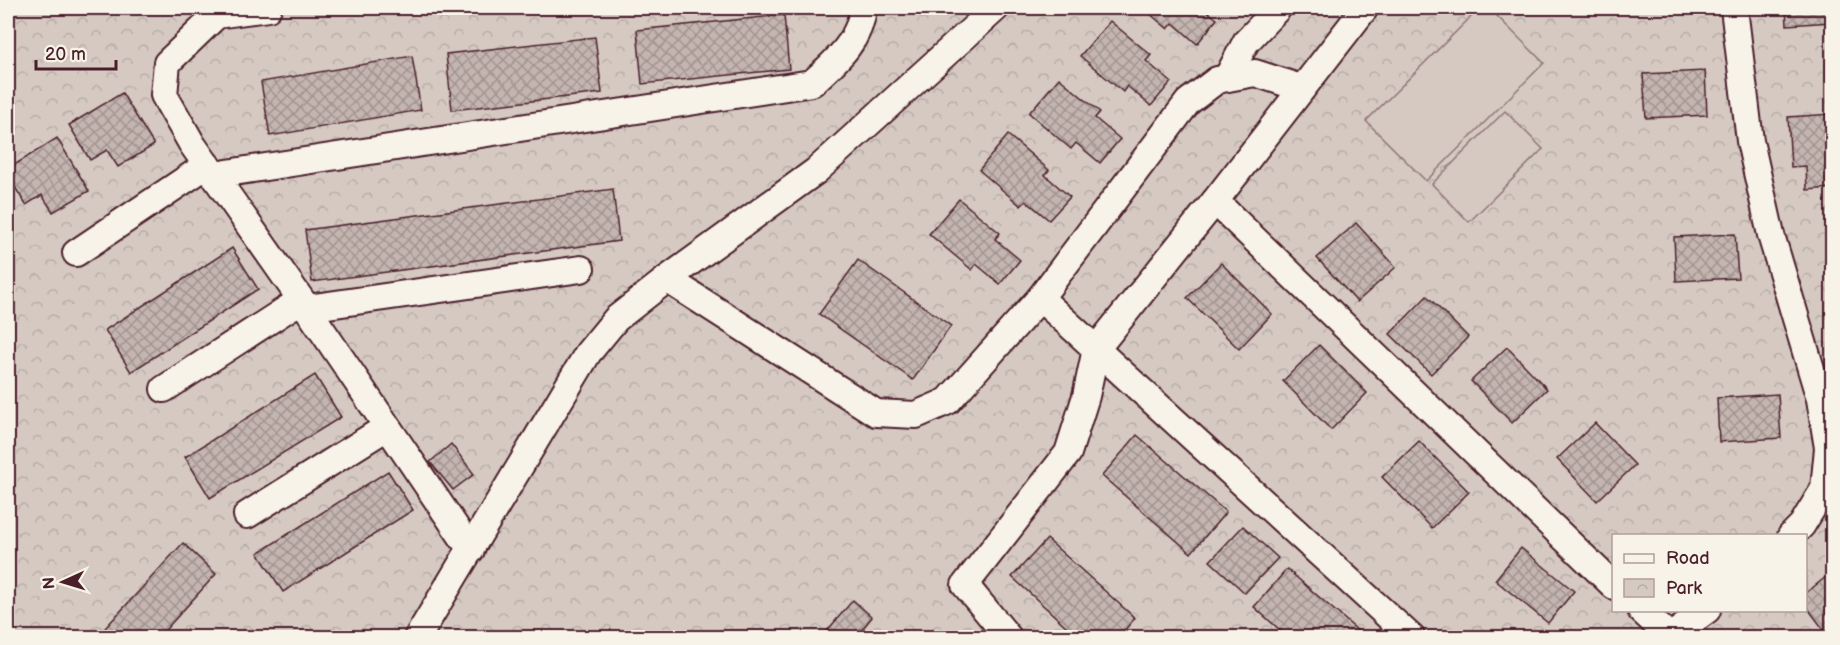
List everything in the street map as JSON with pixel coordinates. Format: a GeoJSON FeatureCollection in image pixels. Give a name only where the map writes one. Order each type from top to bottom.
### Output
{"type":"FeatureCollection","features":[{"type":"Feature","properties":{"kind":"street"},"geometry":{"type":"LineString","coordinates":[[268,8],[220,11],[167,63],[164,95],[192,144],[471,550]]}},
{"type":"Feature","properties":{"kind":"street"},"geometry":{"type":"LineString","coordinates":[[76,253],[211,170],[812,83],[840,59],[861,25],[863,8]]}},
{"type":"Feature","properties":{"kind":"street"},"geometry":{"type":"LineString","coordinates":[[417,638],[588,353],[615,319],[816,171],[996,8]]}},
{"type":"Feature","properties":{"kind":"street"},"geometry":{"type":"LineString","coordinates":[[1227,78],[1246,42],[1278,8]]}},
{"type":"Feature","properties":{"kind":"street"},"geometry":{"type":"LineString","coordinates":[[1010,638],[965,585],[1068,453],[1086,396],[1096,348],[1215,201],[1365,8]]}},
{"type":"Feature","properties":{"kind":"street"},"geometry":{"type":"LineString","coordinates":[[1734,8],[1750,141],[1771,235],[1820,399],[1828,448],[1824,489],[1802,525],[1793,534]]}},
{"type":"Feature","properties":{"kind":"street"},"geometry":{"type":"LineString","coordinates":[[667,279],[876,413],[916,415],[948,401],[1040,298],[1188,102],[1217,80],[1255,73],[1301,88]]}},
{"type":"Feature","properties":{"kind":"street"},"geometry":{"type":"LineString","coordinates":[[1215,201],[1612,584]]}},
{"type":"Feature","properties":{"kind":"street"},"geometry":{"type":"LineString","coordinates":[[164,389],[304,304],[580,269]]}},
{"type":"Feature","properties":{"kind":"street"},"geometry":{"type":"LineString","coordinates":[[1040,298],[1413,638]]}},
{"type":"Feature","properties":{"kind":"street"},"geometry":{"type":"LineString","coordinates":[[247,515],[387,427]]}},
{"type":"Feature","properties":{"kind":"street"},"geometry":{"type":"LineString","coordinates":[[1643,612],[1670,637],[1704,612]]}},
{"type":"Feature","properties":{"kind":"green space"},"geometry":{"type":"Polygon","coordinates":[[[8,8],[1832,8],[1832,637],[8,637],[8,8]]]}},
{"type":"Feature","properties":{"kind":"green space"},"geometry":{"type":"Polygon","coordinates":[[[1480,8],[1489,8],[1544,63],[1426,181],[1366,121],[1480,8]]]}},
{"type":"Feature","properties":{"kind":"green space"},"geometry":{"type":"Polygon","coordinates":[[[1505,111],[1543,149],[1469,222],[1432,184],[1505,111]]]}},
{"type":"Feature","properties":{"kind":"building"},"geometry":{"type":"Polygon","coordinates":[[[1143,8],[1203,8],[1217,19],[1197,44],[1173,23],[1168,29],[1143,8]]]}},
{"type":"Feature","properties":{"kind":"building"},"geometry":{"type":"Polygon","coordinates":[[[1786,8],[1832,8],[1832,22],[1787,25],[1786,8]]]}},
{"type":"Feature","properties":{"kind":"building"},"geometry":{"type":"Polygon","coordinates":[[[784,15],[789,69],[642,84],[637,30],[784,15]]]}},
{"type":"Feature","properties":{"kind":"building"},"geometry":{"type":"Polygon","coordinates":[[[1110,21],[1151,55],[1146,61],[1171,82],[1151,106],[1127,86],[1123,92],[1080,56],[1110,21]]]}},
{"type":"Feature","properties":{"kind":"building"},"geometry":{"type":"Polygon","coordinates":[[[595,37],[602,93],[452,110],[446,54],[595,37]]]}},
{"type":"Feature","properties":{"kind":"building"},"geometry":{"type":"Polygon","coordinates":[[[412,56],[421,110],[270,136],[261,82],[412,56]]]}},
{"type":"Feature","properties":{"kind":"building"},"geometry":{"type":"Polygon","coordinates":[[[1705,71],[1707,115],[1646,118],[1643,74],[1705,71]]]}},
{"type":"Feature","properties":{"kind":"building"},"geometry":{"type":"Polygon","coordinates":[[[1059,78],[1100,112],[1095,118],[1120,139],[1100,163],[1076,143],[1071,149],[1029,113],[1059,78]]]}},
{"type":"Feature","properties":{"kind":"building"},"geometry":{"type":"Polygon","coordinates":[[[122,93],[154,145],[118,167],[107,150],[90,160],[69,125],[122,93]]]}},
{"type":"Feature","properties":{"kind":"building"},"geometry":{"type":"Polygon","coordinates":[[[1832,114],[1832,188],[1807,190],[1806,166],[1791,167],[1788,117],[1832,114]]]}},
{"type":"Feature","properties":{"kind":"building"},"geometry":{"type":"Polygon","coordinates":[[[1008,135],[1049,170],[1045,175],[1070,197],[1049,220],[1026,201],[1021,206],[979,170],[1008,135]]]}},
{"type":"Feature","properties":{"kind":"building"},"geometry":{"type":"Polygon","coordinates":[[[57,138],[89,191],[53,212],[42,195],[26,205],[8,176],[8,169],[57,138]]]}},
{"type":"Feature","properties":{"kind":"building"},"geometry":{"type":"Polygon","coordinates":[[[613,189],[619,241],[312,282],[305,230],[613,189]]]}},
{"type":"Feature","properties":{"kind":"building"},"geometry":{"type":"Polygon","coordinates":[[[959,199],[1000,233],[995,239],[1020,260],[1000,284],[976,264],[972,270],[929,234],[959,199]]]}},
{"type":"Feature","properties":{"kind":"building"},"geometry":{"type":"Polygon","coordinates":[[[1356,223],[1396,267],[1357,302],[1317,258],[1356,223]]]}},
{"type":"Feature","properties":{"kind":"building"},"geometry":{"type":"Polygon","coordinates":[[[1735,234],[1738,278],[1676,281],[1674,237],[1735,234]]]}},
{"type":"Feature","properties":{"kind":"building"},"geometry":{"type":"Polygon","coordinates":[[[232,248],[258,289],[131,372],[105,330],[232,248]]]}},
{"type":"Feature","properties":{"kind":"building"},"geometry":{"type":"Polygon","coordinates":[[[858,260],[951,326],[913,380],[819,314],[858,260]]]}},
{"type":"Feature","properties":{"kind":"building"},"geometry":{"type":"Polygon","coordinates":[[[1221,263],[1272,314],[1239,349],[1187,298],[1221,263]]]}},
{"type":"Feature","properties":{"kind":"building"},"geometry":{"type":"Polygon","coordinates":[[[1427,296],[1468,337],[1431,374],[1390,334],[1427,296]]]}},
{"type":"Feature","properties":{"kind":"building"},"geometry":{"type":"Polygon","coordinates":[[[1319,345],[1367,393],[1331,430],[1283,381],[1319,345]]]}},
{"type":"Feature","properties":{"kind":"building"},"geometry":{"type":"Polygon","coordinates":[[[1507,347],[1547,389],[1512,423],[1471,381],[1507,347]]]}},
{"type":"Feature","properties":{"kind":"building"},"geometry":{"type":"Polygon","coordinates":[[[315,375],[341,417],[210,498],[185,457],[315,375]]]}},
{"type":"Feature","properties":{"kind":"building"},"geometry":{"type":"Polygon","coordinates":[[[1778,394],[1781,438],[1719,442],[1717,398],[1778,394]]]}},
{"type":"Feature","properties":{"kind":"building"},"geometry":{"type":"Polygon","coordinates":[[[1595,423],[1635,465],[1597,501],[1557,459],[1595,423]]]}},
{"type":"Feature","properties":{"kind":"building"},"geometry":{"type":"Polygon","coordinates":[[[1137,435],[1226,512],[1191,553],[1102,476],[1137,435]]]}},
{"type":"Feature","properties":{"kind":"building"},"geometry":{"type":"Polygon","coordinates":[[[1419,441],[1469,492],[1432,528],[1382,477],[1419,441]]]}},
{"type":"Feature","properties":{"kind":"building"},"geometry":{"type":"Polygon","coordinates":[[[451,444],[474,474],[453,490],[430,462],[451,444]]]}},
{"type":"Feature","properties":{"kind":"building"},"geometry":{"type":"Polygon","coordinates":[[[388,471],[413,510],[283,592],[258,553],[388,471]]]}},
{"type":"Feature","properties":{"kind":"building"},"geometry":{"type":"Polygon","coordinates":[[[1243,526],[1278,558],[1245,593],[1210,561],[1243,526]]]}},
{"type":"Feature","properties":{"kind":"building"},"geometry":{"type":"Polygon","coordinates":[[[1047,539],[1135,618],[1118,638],[1079,638],[1012,577],[1047,539]]]}},
{"type":"Feature","properties":{"kind":"building"},"geometry":{"type":"Polygon","coordinates":[[[183,543],[216,574],[158,638],[96,638],[183,543]]]}},
{"type":"Feature","properties":{"kind":"building"},"geometry":{"type":"Polygon","coordinates":[[[1521,548],[1574,591],[1548,623],[1495,580],[1521,548]]]}},
{"type":"Feature","properties":{"kind":"building"},"geometry":{"type":"Polygon","coordinates":[[[1287,569],[1366,638],[1289,638],[1254,607],[1287,569]]]}},
{"type":"Feature","properties":{"kind":"building"},"geometry":{"type":"Polygon","coordinates":[[[1832,572],[1832,638],[1807,607],[1807,592],[1832,572]]]}},
{"type":"Feature","properties":{"kind":"building"},"geometry":{"type":"Polygon","coordinates":[[[853,600],[872,617],[855,638],[821,638],[853,600]]]}}]}
